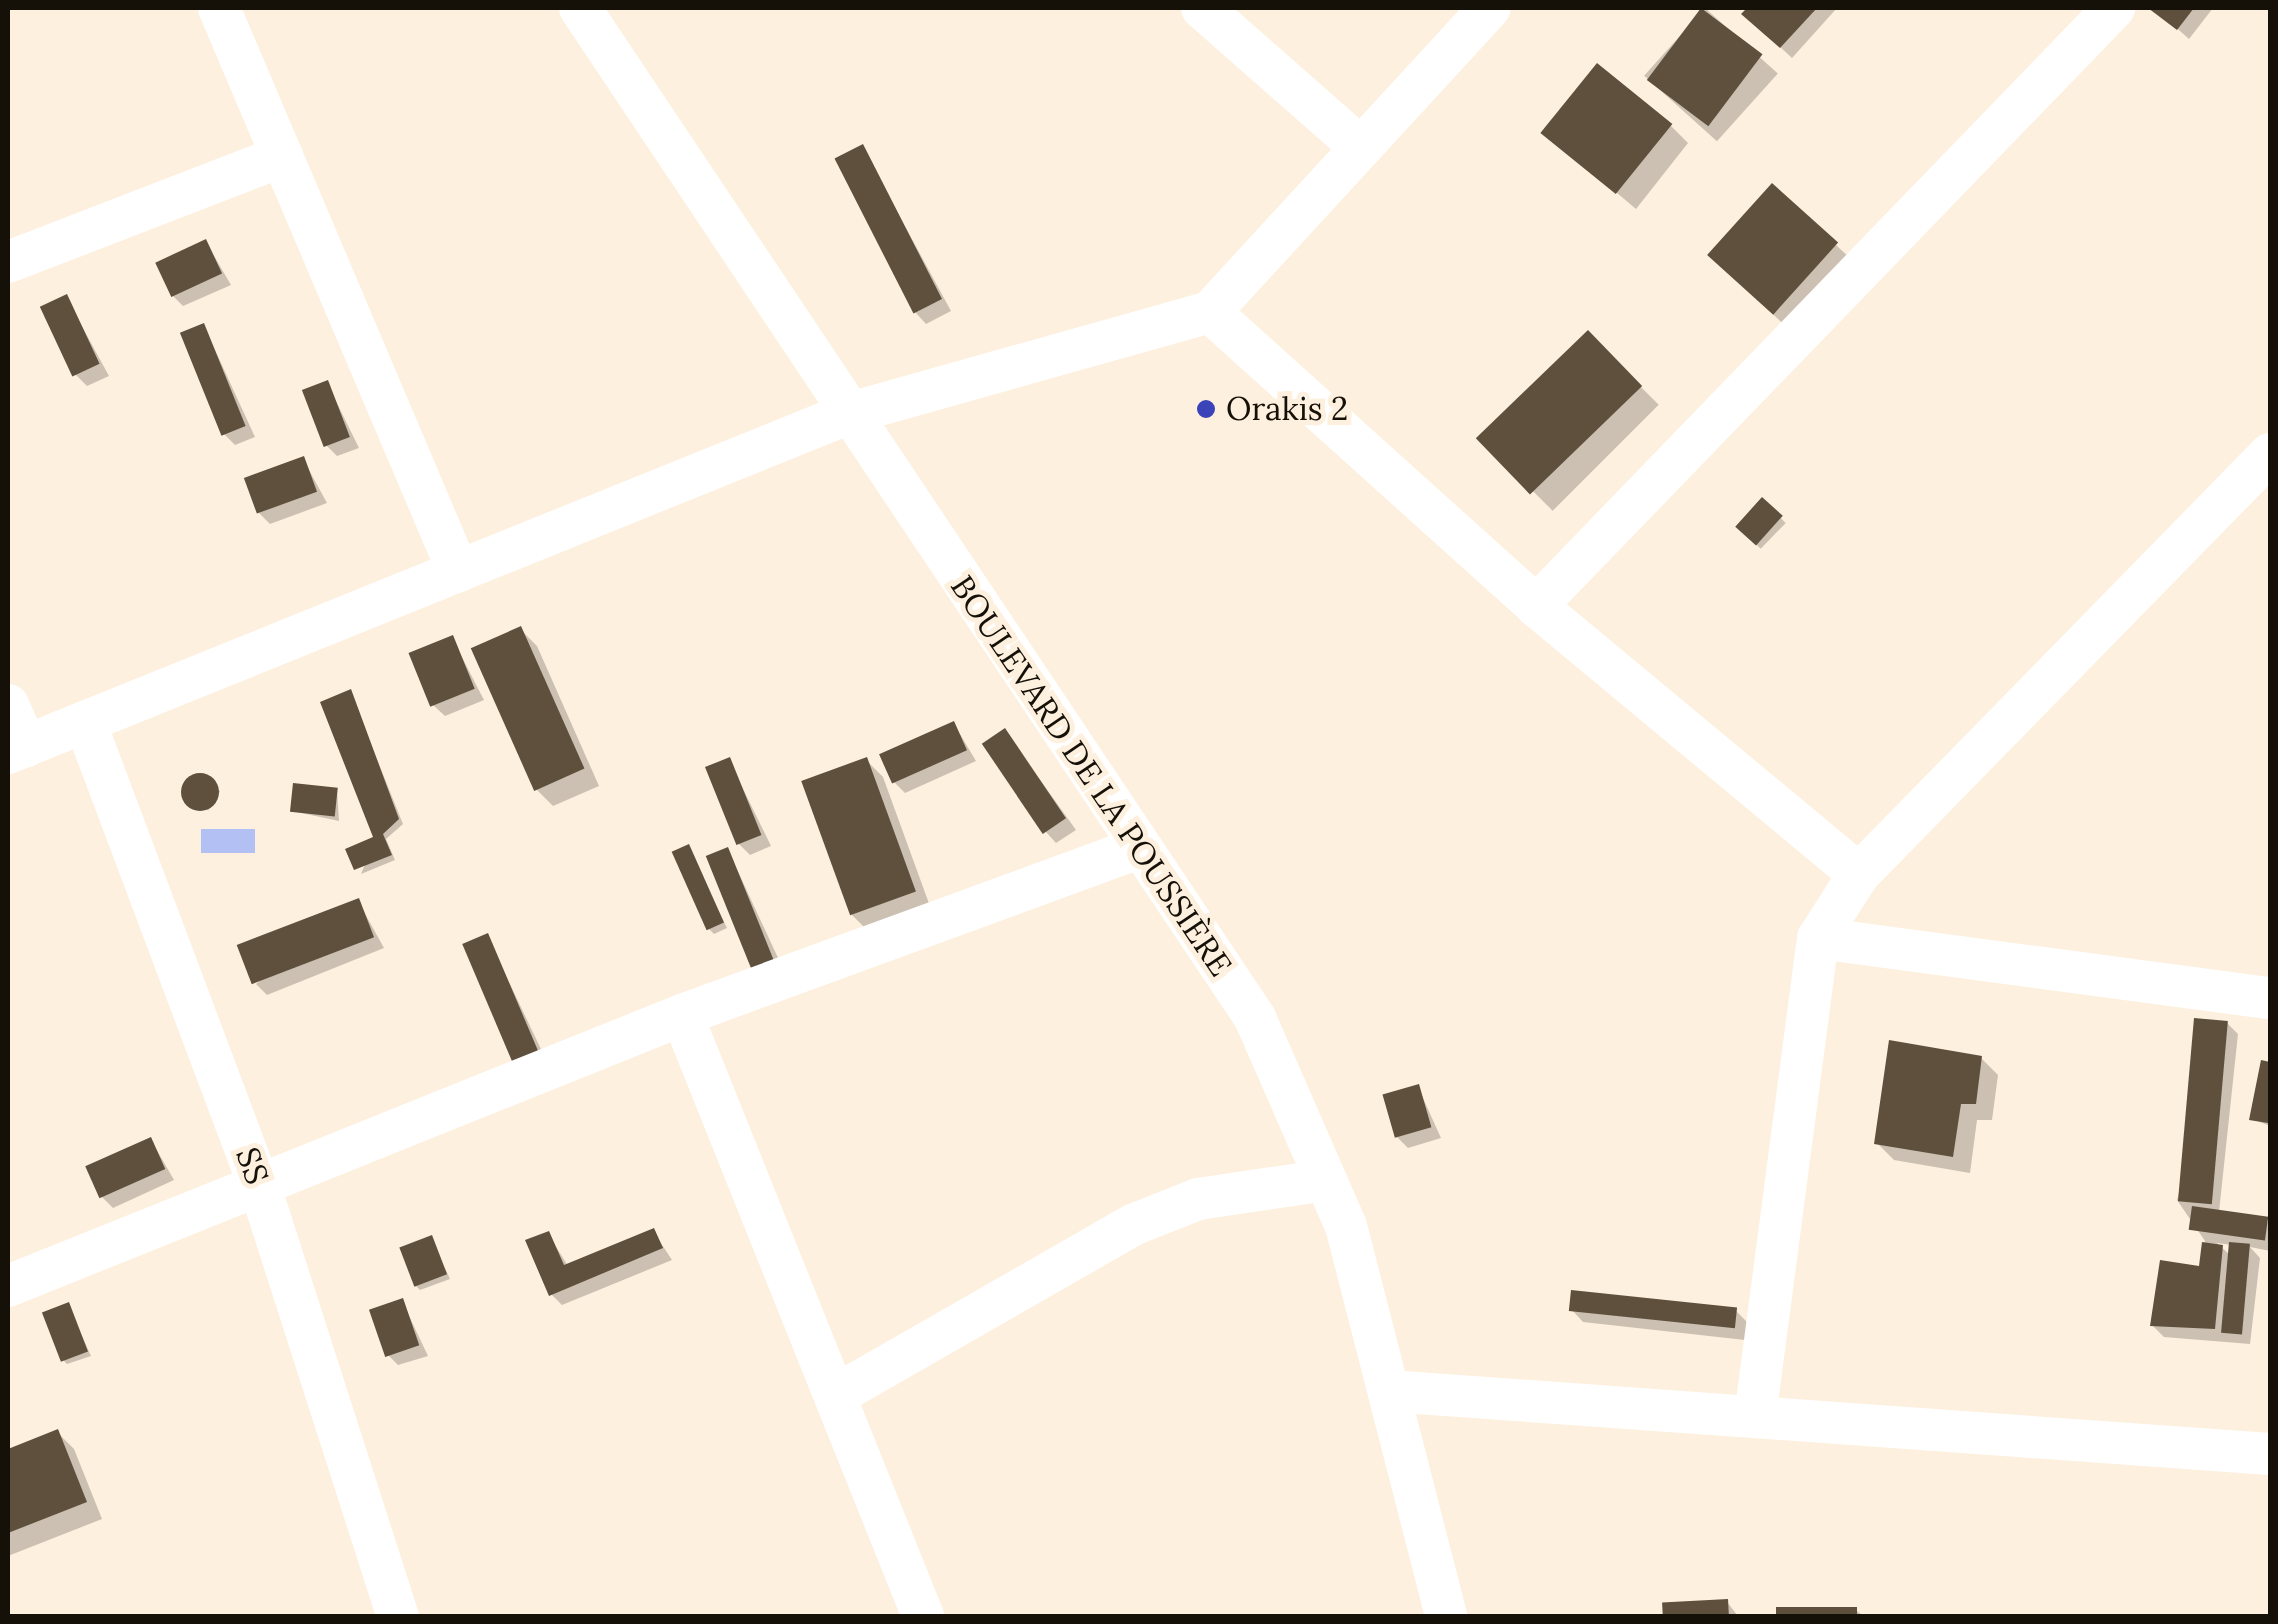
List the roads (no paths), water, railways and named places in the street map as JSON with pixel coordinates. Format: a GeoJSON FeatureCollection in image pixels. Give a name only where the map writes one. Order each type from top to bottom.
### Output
{"type":"FeatureCollection","features":[{"type":"Feature","properties":{"kind":"street"},"geometry":{"type":"LineString","coordinates":[[220,8],[458,572]]}},
{"type":"Feature","properties":{"kind":"street","name":"BOULEVARD DE LA POUSSIÈRE"},"geometry":{"type":"LineString","coordinates":[[580,8],[847,414],[1255,1018],[1326,1180],[1389,1391],[1446,1616]]}},
{"type":"Feature","properties":{"kind":"street"},"geometry":{"type":"LineString","coordinates":[[1202,8],[1357,144]]}},
{"type":"Feature","properties":{"kind":"street"},"geometry":{"type":"LineString","coordinates":[[8,705],[16,750],[847,414],[1210,312],[1357,144],[1490,8]]}},
{"type":"Feature","properties":{"kind":"street"},"geometry":{"type":"LineString","coordinates":[[1536,606],[2114,8]]}},
{"type":"Feature","properties":{"kind":"street"},"geometry":{"type":"LineString","coordinates":[[8,262],[282,156]]}},
{"type":"Feature","properties":{"kind":"street"},"geometry":{"type":"LineString","coordinates":[[1210,312],[1536,606],[1859,874]]}},
{"type":"Feature","properties":{"kind":"street"},"geometry":{"type":"LineString","coordinates":[[1755,1418],[1818,938],[1859,874],[2270,454]]}},
{"type":"Feature","properties":{"kind":"street","name":"SS"},"geometry":{"type":"LineString","coordinates":[[84,722],[259,1184],[398,1616]]}},
{"type":"Feature","properties":{"kind":"street"},"geometry":{"type":"LineString","coordinates":[[8,1286],[682,1016],[1140,847]]}},
{"type":"Feature","properties":{"kind":"street"},"geometry":{"type":"LineString","coordinates":[[1818,938],[2270,998]]}},
{"type":"Feature","properties":{"kind":"street"},"geometry":{"type":"LineString","coordinates":[[682,1016],[923,1616]]}},
{"type":"Feature","properties":{"kind":"street"},"geometry":{"type":"LineString","coordinates":[[836,1395],[1135,1224],[1198,1199],[1326,1180]]}},
{"type":"Feature","properties":{"kind":"street"},"geometry":{"type":"LineString","coordinates":[[1389,1391],[2270,1454]]}},
{"type":"Feature","properties":{"kind":"water"},"geometry":{"type":"Polygon","coordinates":[[[201,829],[255,829],[255,853],[201,853],[201,829]]]}},
{"type":"Feature","properties":{"kind":"place","name":"Orakis 2"},"geometry":{"type":"Point","coordinates":[1206,409]}}]}
